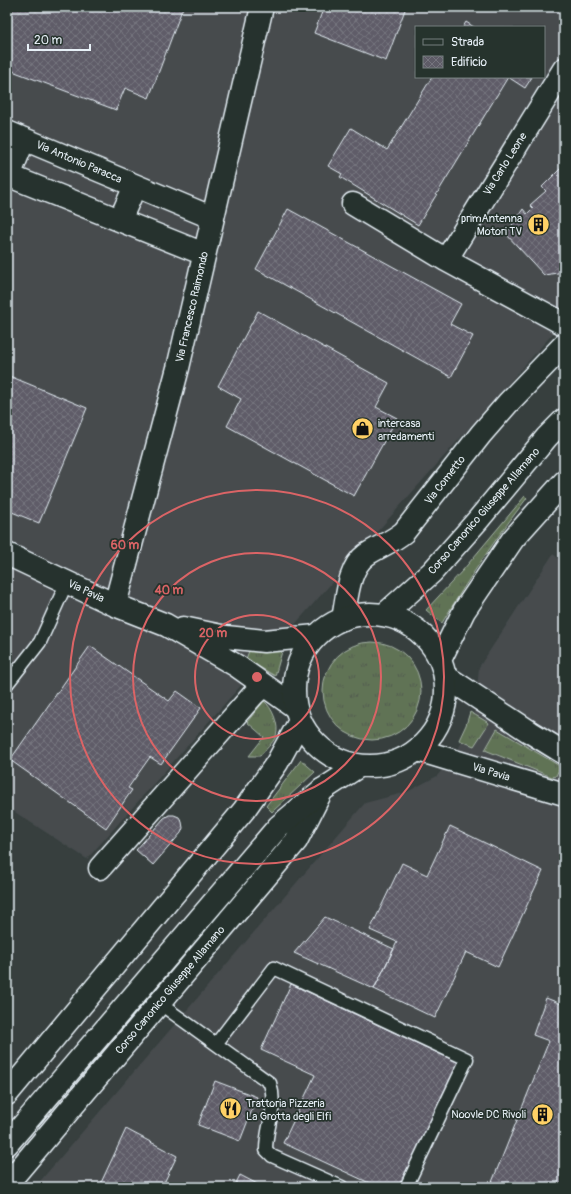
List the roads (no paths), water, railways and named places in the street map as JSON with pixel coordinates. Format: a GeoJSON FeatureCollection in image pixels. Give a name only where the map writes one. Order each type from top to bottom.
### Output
{"type":"FeatureCollection","features":[{"type":"Feature","properties":{"kind":"street","name":"Via Francesco Raimondo"},"geometry":{"type":"LineString","coordinates":[[115,605],[178,368],[262,7]]}},
{"type":"Feature","properties":{"kind":"street","name":"Via Carlo Leone"},"geometry":{"type":"LineString","coordinates":[[446,260],[564,69]]}},
{"type":"Feature","properties":{"kind":"street","name":"Via Antonio Paracca"},"geometry":{"type":"LineString","coordinates":[[204,254],[8,176],[15,136],[213,218]]}},
{"type":"Feature","properties":{"kind":"street","name":"Via Antonio Paracca"},"geometry":{"type":"LineString","coordinates":[[120,220],[135,186]]}},
{"type":"Feature","properties":{"kind":"street"},"geometry":{"type":"LineString","coordinates":[[353,204],[446,260],[564,324]]}},
{"type":"Feature","properties":{"kind":"street","name":"Via Cometto"},"geometry":{"type":"LineString","coordinates":[[343,619],[352,577],[356,567],[364,557],[397,538],[404,532],[480,434],[564,345]]}},
{"type":"Feature","properties":{"kind":"street","name":"Corso Canonico Giuseppe Allamano"},"geometry":{"type":"LineString","coordinates":[[384,615],[432,572],[478,520],[547,437],[564,420]]}},
{"type":"Feature","properties":{"kind":"street"},"geometry":{"type":"LineString","coordinates":[[443,668],[464,612],[513,539],[564,482]]}},
{"type":"Feature","properties":{"kind":"street","name":"Via Pavia"},"geometry":{"type":"LineString","coordinates":[[7,554],[115,605],[166,625],[237,666],[264,685],[297,714]]}},
{"type":"Feature","properties":{"kind":"street"},"geometry":{"type":"LineString","coordinates":[[360,614],[384,615],[408,623],[427,639],[443,668],[446,696],[442,717],[432,735],[418,750],[400,761],[380,766],[359,766],[334,758],[314,743],[297,714],[294,682],[301,657],[316,636],[326,628],[343,619],[360,614]]}},
{"type":"Feature","properties":{"kind":"street","name":"Via Pavia"},"geometry":{"type":"LineString","coordinates":[[166,625],[226,637],[264,641],[316,636]]}},
{"type":"Feature","properties":{"kind":"street"},"geometry":{"type":"LineString","coordinates":[[443,668],[530,732],[564,753]]}},
{"type":"Feature","properties":{"kind":"street"},"geometry":{"type":"LineString","coordinates":[[100,868],[254,694],[264,685]]}},
{"type":"Feature","properties":{"kind":"street"},"geometry":{"type":"LineString","coordinates":[[7,1094],[244,810],[278,763],[297,714]]}},
{"type":"Feature","properties":{"kind":"street","name":"Via Pavia"},"geometry":{"type":"LineString","coordinates":[[418,750],[564,794]]}},
{"type":"Feature","properties":{"kind":"street"},"geometry":{"type":"LineString","coordinates":[[7,1144],[279,826],[322,790],[359,766]]}},
{"type":"Feature","properties":{"kind":"street","name":"Corso Canonico Giuseppe Allamano"},"geometry":{"type":"LineString","coordinates":[[7,1184],[296,841],[322,790]]}},
{"type":"Feature","properties":{"kind":"lane"},"geometry":{"type":"LineString","coordinates":[[7,684],[40,642],[67,582]]}},
{"type":"Feature","properties":{"kind":"lane"},"geometry":{"type":"LineString","coordinates":[[216,1044],[274,968],[468,1059],[406,1187]]}},
{"type":"Feature","properties":{"kind":"lane"},"geometry":{"type":"LineString","coordinates":[[159,1003],[270,1083],[273,1094],[273,1112],[266,1140],[266,1150],[272,1156],[342,1187]]}},
{"type":"Feature","properties":{"kind":"place","name":"primAntenna Motori TV"},"geometry":{"type":"Point","coordinates":[538,224]}},
{"type":"Feature","properties":{"kind":"place","name":"intercasa arredamenti"},"geometry":{"type":"Point","coordinates":[362,429]}},
{"type":"Feature","properties":{"kind":"place","name":"Trattoria Pizzeria La Grotta degli Elfi"},"geometry":{"type":"Point","coordinates":[230,1109]}},
{"type":"Feature","properties":{"kind":"place","name":"Noovle DC Rivoli"},"geometry":{"type":"Point","coordinates":[542,1114]}}]}
